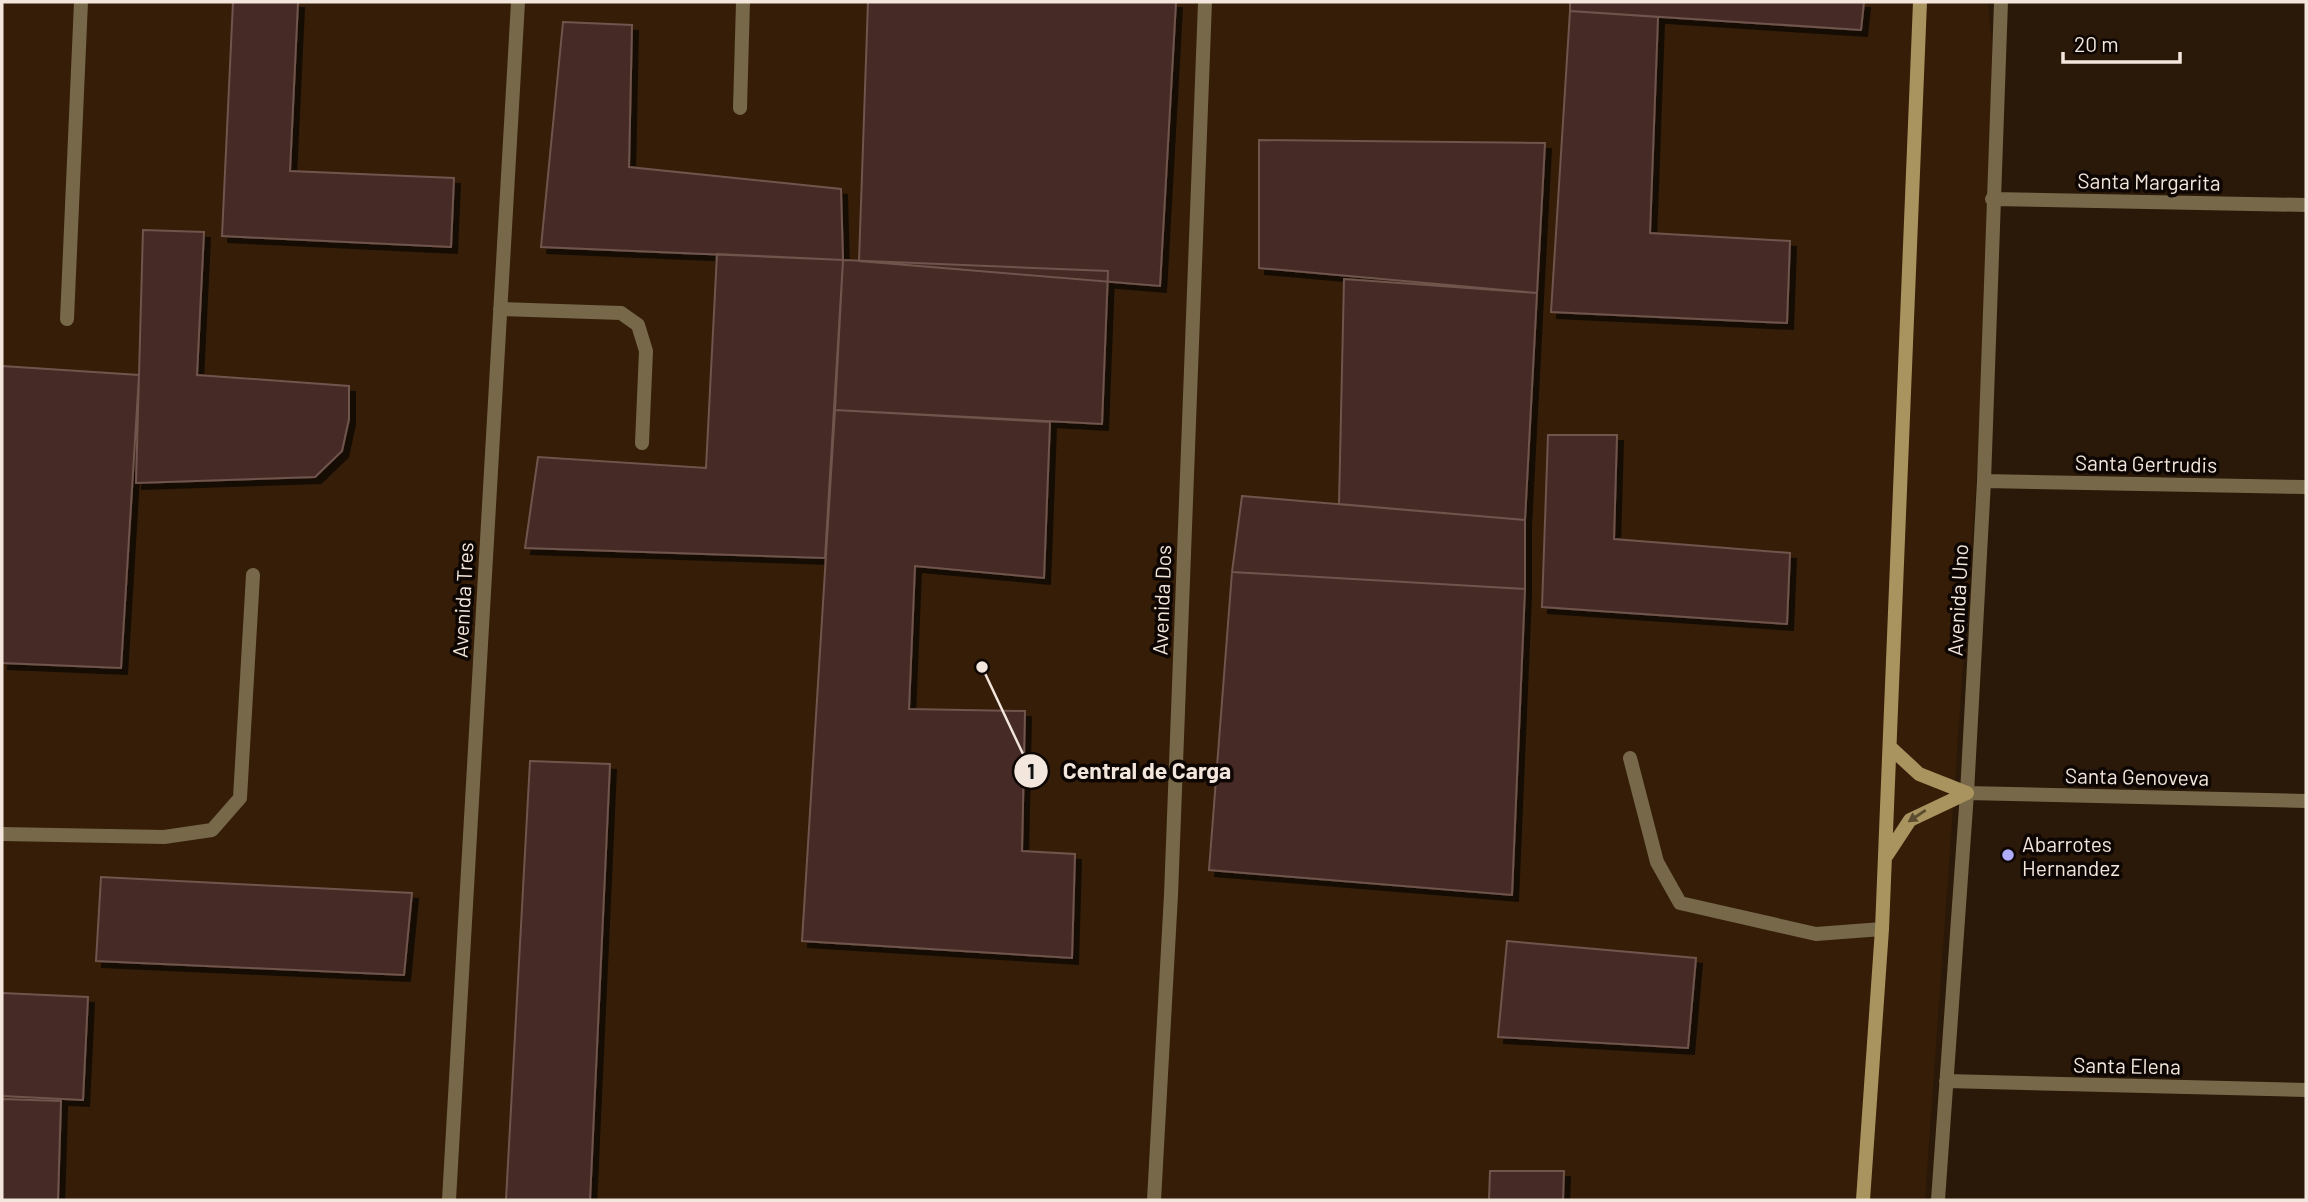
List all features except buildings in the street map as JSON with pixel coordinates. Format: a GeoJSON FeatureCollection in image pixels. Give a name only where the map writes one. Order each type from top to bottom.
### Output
{"type":"FeatureCollection","features":[{"type":"Feature","properties":{"kind":"street"},"geometry":{"type":"LineString","coordinates":[[67,320],[81,2]]}},
{"type":"Feature","properties":{"kind":"street","name":"Avenida Tres"},"geometry":{"type":"LineString","coordinates":[[449,1200],[518,2]]}},
{"type":"Feature","properties":{"kind":"street"},"geometry":{"type":"LineString","coordinates":[[740,108],[743,2]]}},
{"type":"Feature","properties":{"kind":"street","name":"Avenida Dos"},"geometry":{"type":"LineString","coordinates":[[1154,1200],[1171,895],[1205,2]]}},
{"type":"Feature","properties":{"kind":"street"},"geometry":{"type":"LineString","coordinates":[[1863,1200],[1882,929],[1920,2]]}},
{"type":"Feature","properties":{"kind":"street","name":"Avenida Uno"},"geometry":{"type":"LineString","coordinates":[[1938,1200],[1967,793],[1984,481],[2001,2]]}},
{"type":"Feature","properties":{"kind":"street","name":"Santa Margarita"},"geometry":{"type":"LineString","coordinates":[[1992,199],[2306,205]]}},
{"type":"Feature","properties":{"kind":"street"},"geometry":{"type":"LineString","coordinates":[[500,309],[621,313],[638,325],[646,351],[642,443]]}},
{"type":"Feature","properties":{"kind":"street","name":"Santa Gertrudis"},"geometry":{"type":"LineString","coordinates":[[1984,481],[2306,487]]}},
{"type":"Feature","properties":{"kind":"street"},"geometry":{"type":"LineString","coordinates":[[2,834],[164,837],[212,830],[240,798],[253,575]]}},
{"type":"Feature","properties":{"kind":"street"},"geometry":{"type":"LineString","coordinates":[[1890,747],[1919,774],[1967,793]]}},
{"type":"Feature","properties":{"kind":"street"},"geometry":{"type":"LineString","coordinates":[[1630,758],[1657,862],[1680,902],[1816,934],[1882,929]]}},
{"type":"Feature","properties":{"kind":"street"},"geometry":{"type":"LineString","coordinates":[[1885,860],[1910,820],[1967,793]]}},
{"type":"Feature","properties":{"kind":"street","name":"Santa Genoveva"},"geometry":{"type":"LineString","coordinates":[[1967,793],[2306,801]]}},
{"type":"Feature","properties":{"kind":"street","name":"Santa Elena"},"geometry":{"type":"LineString","coordinates":[[1946,1081],[2306,1090]]}},
{"type":"Feature","properties":{"kind":"shaded area"},"geometry":{"type":"Polygon","coordinates":[[[2,2],[1988,2],[2001,134],[1925,1200],[2,1200],[2,2]]]}},
{"type":"Feature","properties":{"kind":"place","name":"Central de Carga"},"geometry":{"type":"Point","coordinates":[982,667]}},
{"type":"Feature","properties":{"kind":"place","name":"Abarrotes Hernandez"},"geometry":{"type":"Point","coordinates":[2008,855]}}]}
